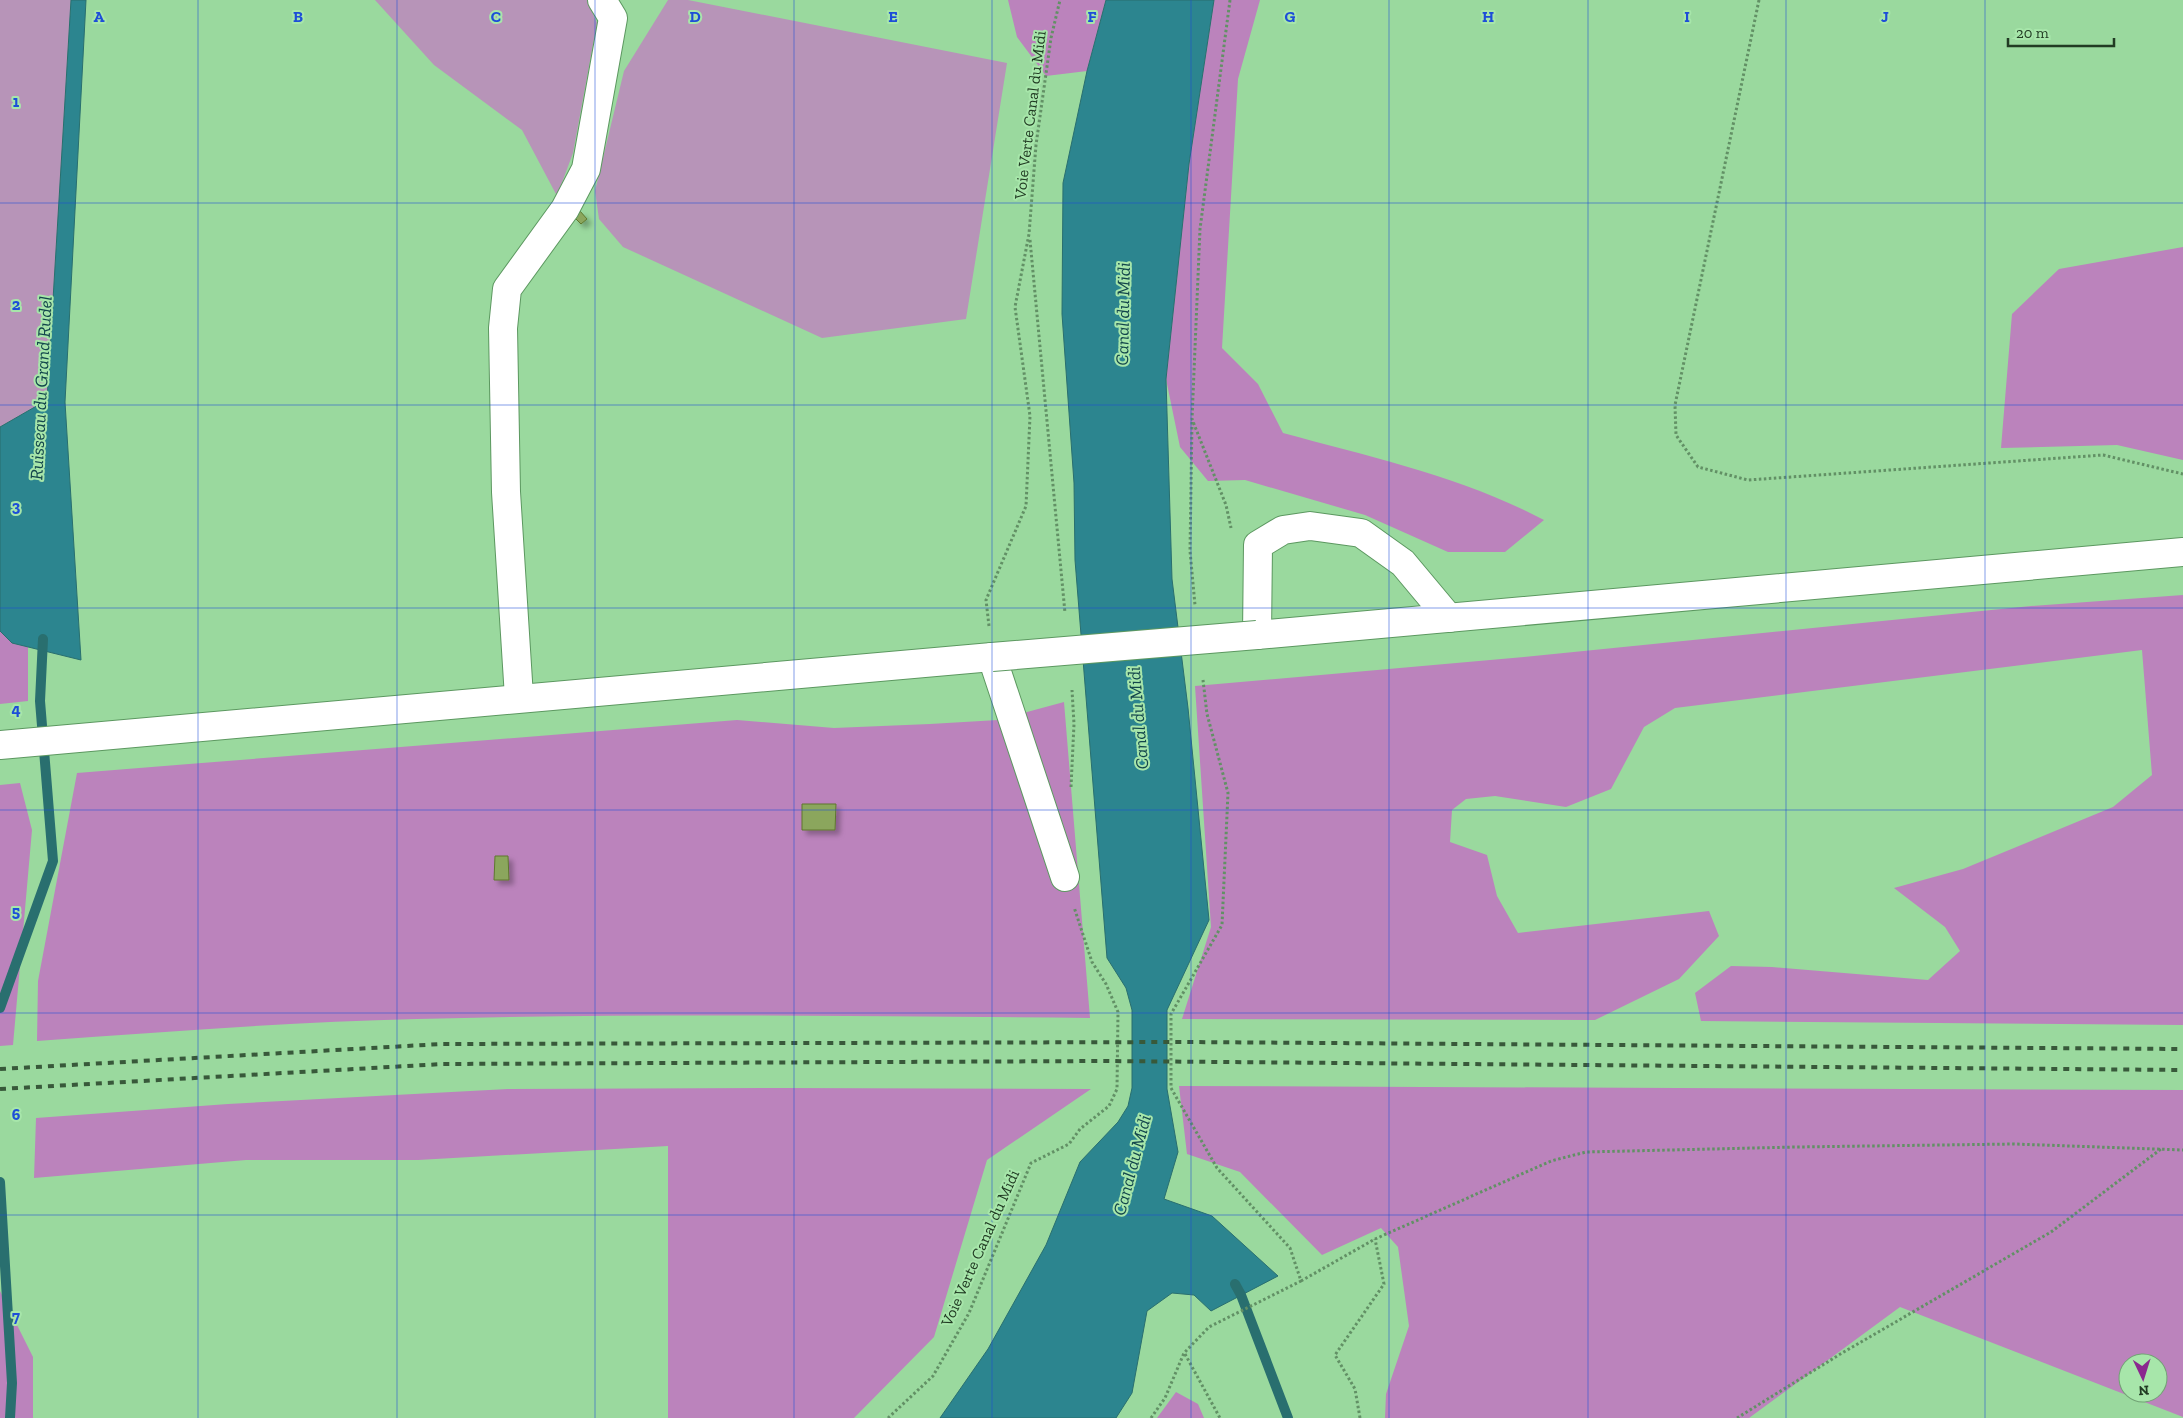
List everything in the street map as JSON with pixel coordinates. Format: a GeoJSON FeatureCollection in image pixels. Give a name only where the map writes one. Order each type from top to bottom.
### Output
{"type":"FeatureCollection","features":[{"type":"Feature","properties":{"kind":"main road"},"geometry":{"type":"LineString","coordinates":[[519,698],[506,492],[502,328],[507,289],[565,209],[586,169],[613,18],[602,0]]}},
{"type":"Feature","properties":{"kind":"main road"},"geometry":{"type":"LineString","coordinates":[[1257,635],[1258,545],[1283,530],[1310,526],[1362,533],[1403,564],[1449,618]]}},
{"type":"Feature","properties":{"kind":"main road"},"geometry":{"type":"LineString","coordinates":[[4,744],[2183,552]]}},
{"type":"Feature","properties":{"kind":"main road"},"geometry":{"type":"LineString","coordinates":[[992,657],[1065,877]]}},
{"type":"Feature","properties":{"kind":"path","name":"Voie Verte Canal du Midi"},"geometry":{"type":"LineString","coordinates":[[1029,234],[1036,145],[1051,38],[1060,0]]}},
{"type":"Feature","properties":{"kind":"path"},"geometry":{"type":"LineString","coordinates":[[1195,605],[1190,551],[1192,418],[1200,229],[1230,0]]}},
{"type":"Feature","properties":{"kind":"path"},"geometry":{"type":"LineString","coordinates":[[1759,0],[1675,405],[1676,435],[1698,467],[1748,480],[2103,455],[2183,474]]}},
{"type":"Feature","properties":{"kind":"path"},"geometry":{"type":"LineString","coordinates":[[1029,234],[1065,613]]}},
{"type":"Feature","properties":{"kind":"path"},"geometry":{"type":"LineString","coordinates":[[992,657],[986,600],[1026,506],[1030,416],[1015,307],[1029,234]]}},
{"type":"Feature","properties":{"kind":"path"},"geometry":{"type":"LineString","coordinates":[[1192,418],[1226,505],[1232,533]]}},
{"type":"Feature","properties":{"kind":"path"},"geometry":{"type":"LineString","coordinates":[[1203,680],[1207,714],[1228,794],[1222,925],[1171,1014],[1171,1088],[1217,1168],[1290,1248],[1302,1281]]}},
{"type":"Feature","properties":{"kind":"path","name":"Voie Verte Canal du Midi"},"geometry":{"type":"LineString","coordinates":[[888,1418],[933,1376],[969,1313],[1031,1163],[1069,1144],[1080,1129],[1109,1106],[1117,1089],[1118,1012],[1106,984],[1092,962],[1065,877]]}},
{"type":"Feature","properties":{"kind":"path"},"geometry":{"type":"LineString","coordinates":[[1151,1418],[1165,1398],[1184,1353],[1209,1327],[1302,1281],[1374,1239],[1551,1161],[1586,1152],[1796,1147],[2014,1144],[2183,1150]]}},
{"type":"Feature","properties":{"kind":"path"},"geometry":{"type":"LineString","coordinates":[[1737,1418],[1842,1353],[2051,1232],[2162,1149]]}},
{"type":"Feature","properties":{"kind":"path"},"geometry":{"type":"LineString","coordinates":[[1360,1418],[1355,1389],[1335,1355],[1384,1284],[1374,1239]]}},
{"type":"Feature","properties":{"kind":"path"},"geometry":{"type":"LineString","coordinates":[[1184,1353],[1220,1418]]}},
{"type":"Feature","properties":{"kind":"shaded area"},"geometry":{"type":"Polygon","coordinates":[[[0,0],[71,0],[47,400],[0,427],[0,0]]]}},
{"type":"Feature","properties":{"kind":"shaded area"},"geometry":{"type":"Polygon","coordinates":[[[375,0],[587,0],[597,23],[573,153],[557,196],[522,130],[434,65],[375,0]]]}},
{"type":"Feature","properties":{"kind":"shaded area"},"geometry":{"type":"Polygon","coordinates":[[[668,0],[688,0],[1007,63],[966,319],[822,338],[623,247],[599,219],[595,191],[624,71],[668,0]]]}},
{"type":"Feature","properties":{"kind":"shaded area"},"geometry":{"type":"Polygon","coordinates":[[[1008,0],[1106,0],[1087,71],[1046,76],[1017,37],[1008,0]]]}},
{"type":"Feature","properties":{"kind":"shaded area"},"geometry":{"type":"Polygon","coordinates":[[[1214,0],[1260,0],[1238,79],[1222,348],[1258,384],[1283,433],[1416,469],[1449,480],[1513,505],[1544,520],[1505,552],[1448,552],[1365,515],[1245,480],[1208,481],[1180,447],[1166,379],[1189,164],[1214,0]]]}},
{"type":"Feature","properties":{"kind":"shaded area"},"geometry":{"type":"Polygon","coordinates":[[[2183,247],[2183,460],[2117,445],[2001,448],[2012,314],[2059,269],[2183,247]]]}},
{"type":"Feature","properties":{"kind":"shaded area"},"geometry":{"type":"Polygon","coordinates":[[[2183,595],[2183,1025],[1701,1021],[1695,993],[1731,966],[1772,967],[1928,980],[1960,951],[1945,927],[1894,888],[1963,869],[2113,807],[2152,775],[2142,650],[1675,708],[1644,727],[1611,789],[1566,807],[1495,796],[1466,799],[1452,810],[1450,842],[1487,855],[1497,896],[1518,933],[1709,911],[1719,936],[1679,979],[1595,1020],[1182,1019],[1211,927],[1195,686],[1524,657],[2031,606],[2183,595]]]}},
{"type":"Feature","properties":{"kind":"shaded area"},"geometry":{"type":"Polygon","coordinates":[[[0,631],[12,643],[28,647],[28,701],[0,704],[0,631]]]}},
{"type":"Feature","properties":{"kind":"shaded area"},"geometry":{"type":"Polygon","coordinates":[[[1064,702],[1090,1018],[501,1017],[322,1022],[37,1041],[38,981],[77,773],[737,720],[834,728],[998,720],[1064,702]]]}},
{"type":"Feature","properties":{"kind":"shaded area"},"geometry":{"type":"Polygon","coordinates":[[[20,783],[32,830],[13,1045],[0,1046],[0,785],[20,783]]]}},
{"type":"Feature","properties":{"kind":"shaded area"},"geometry":{"type":"Polygon","coordinates":[[[1179,1086],[2183,1090],[2183,1417],[2147,1403],[2168,1403],[2168,1353],[2118,1353],[2118,1392],[1900,1307],[1749,1418],[1385,1418],[1386,1394],[1409,1326],[1398,1247],[1381,1228],[1322,1255],[1240,1172],[1187,1154],[1179,1086]]]}},
{"type":"Feature","properties":{"kind":"shaded area"},"geometry":{"type":"Polygon","coordinates":[[[508,1089],[1091,1089],[987,1160],[934,1337],[854,1418],[668,1418],[668,1146],[418,1160],[246,1160],[34,1178],[36,1118],[228,1104],[508,1089]]]}},
{"type":"Feature","properties":{"kind":"shaded area"},"geometry":{"type":"Polygon","coordinates":[[[0,1291],[33,1357],[33,1418],[0,1418],[0,1291]]]}},
{"type":"Feature","properties":{"kind":"shaded area"},"geometry":{"type":"Polygon","coordinates":[[[1176,1392],[1198,1404],[1204,1418],[1157,1418],[1176,1392]]]}},
{"type":"Feature","properties":{"kind":"water"},"geometry":{"type":"Polygon","coordinates":[[[71,0],[86,0],[65,402],[81,660],[12,643],[0,631],[0,427],[47,400],[71,0]]]}},
{"type":"Feature","properties":{"kind":"water","name":"Canal du Midi"},"geometry":{"type":"Polygon","coordinates":[[[1106,0],[1214,0],[1189,164],[1166,379],[1172,579],[1188,708],[1209,920],[1167,1010],[1167,1089],[1178,1152],[1164,1199],[1212,1216],[1278,1276],[1211,1311],[1194,1295],[1172,1293],[1147,1311],[1132,1393],[1116,1418],[940,1418],[988,1349],[1046,1245],[1080,1162],[1118,1122],[1128,1106],[1132,1088],[1132,1010],[1126,988],[1107,958],[1075,560],[1074,483],[1062,314],[1063,183],[1087,71],[1106,0]]]}},
{"type":"Feature","properties":{"kind":"building"},"geometry":{"type":"Polygon","coordinates":[[[580,211],[587,219],[581,224],[574,217],[580,211]]]}},
{"type":"Feature","properties":{"kind":"building"},"geometry":{"type":"Polygon","coordinates":[[[802,804],[836,804],[835,830],[802,830],[802,804]]]}},
{"type":"Feature","properties":{"kind":"building"},"geometry":{"type":"Polygon","coordinates":[[[495,856],[508,856],[509,880],[494,880],[495,856]]]}},
{"type":"Feature","properties":{"kind":"waterway","name":"Ruisseau du Grand Rudel"},"geometry":{"type":"LineString","coordinates":[[0,1008],[53,861],[40,701],[43,639]]}},
{"type":"Feature","properties":{"kind":"waterway","name":"Ruisseau du Grand Rudel"},"geometry":{"type":"LineString","coordinates":[[0,1182],[12,1383],[10,1418]]}},
{"type":"Feature","properties":{"kind":"waterway"},"geometry":{"type":"LineString","coordinates":[[1235,1284],[1241,1295],[1288,1418]]}},
{"type":"Feature","properties":{"kind":"railway"},"geometry":{"type":"LineString","coordinates":[[0,1069],[442,1044],[1183,1042],[2183,1049]]}},
{"type":"Feature","properties":{"kind":"railway"},"geometry":{"type":"LineString","coordinates":[[0,1089],[443,1064],[1106,1061],[2183,1070]]}}]}
